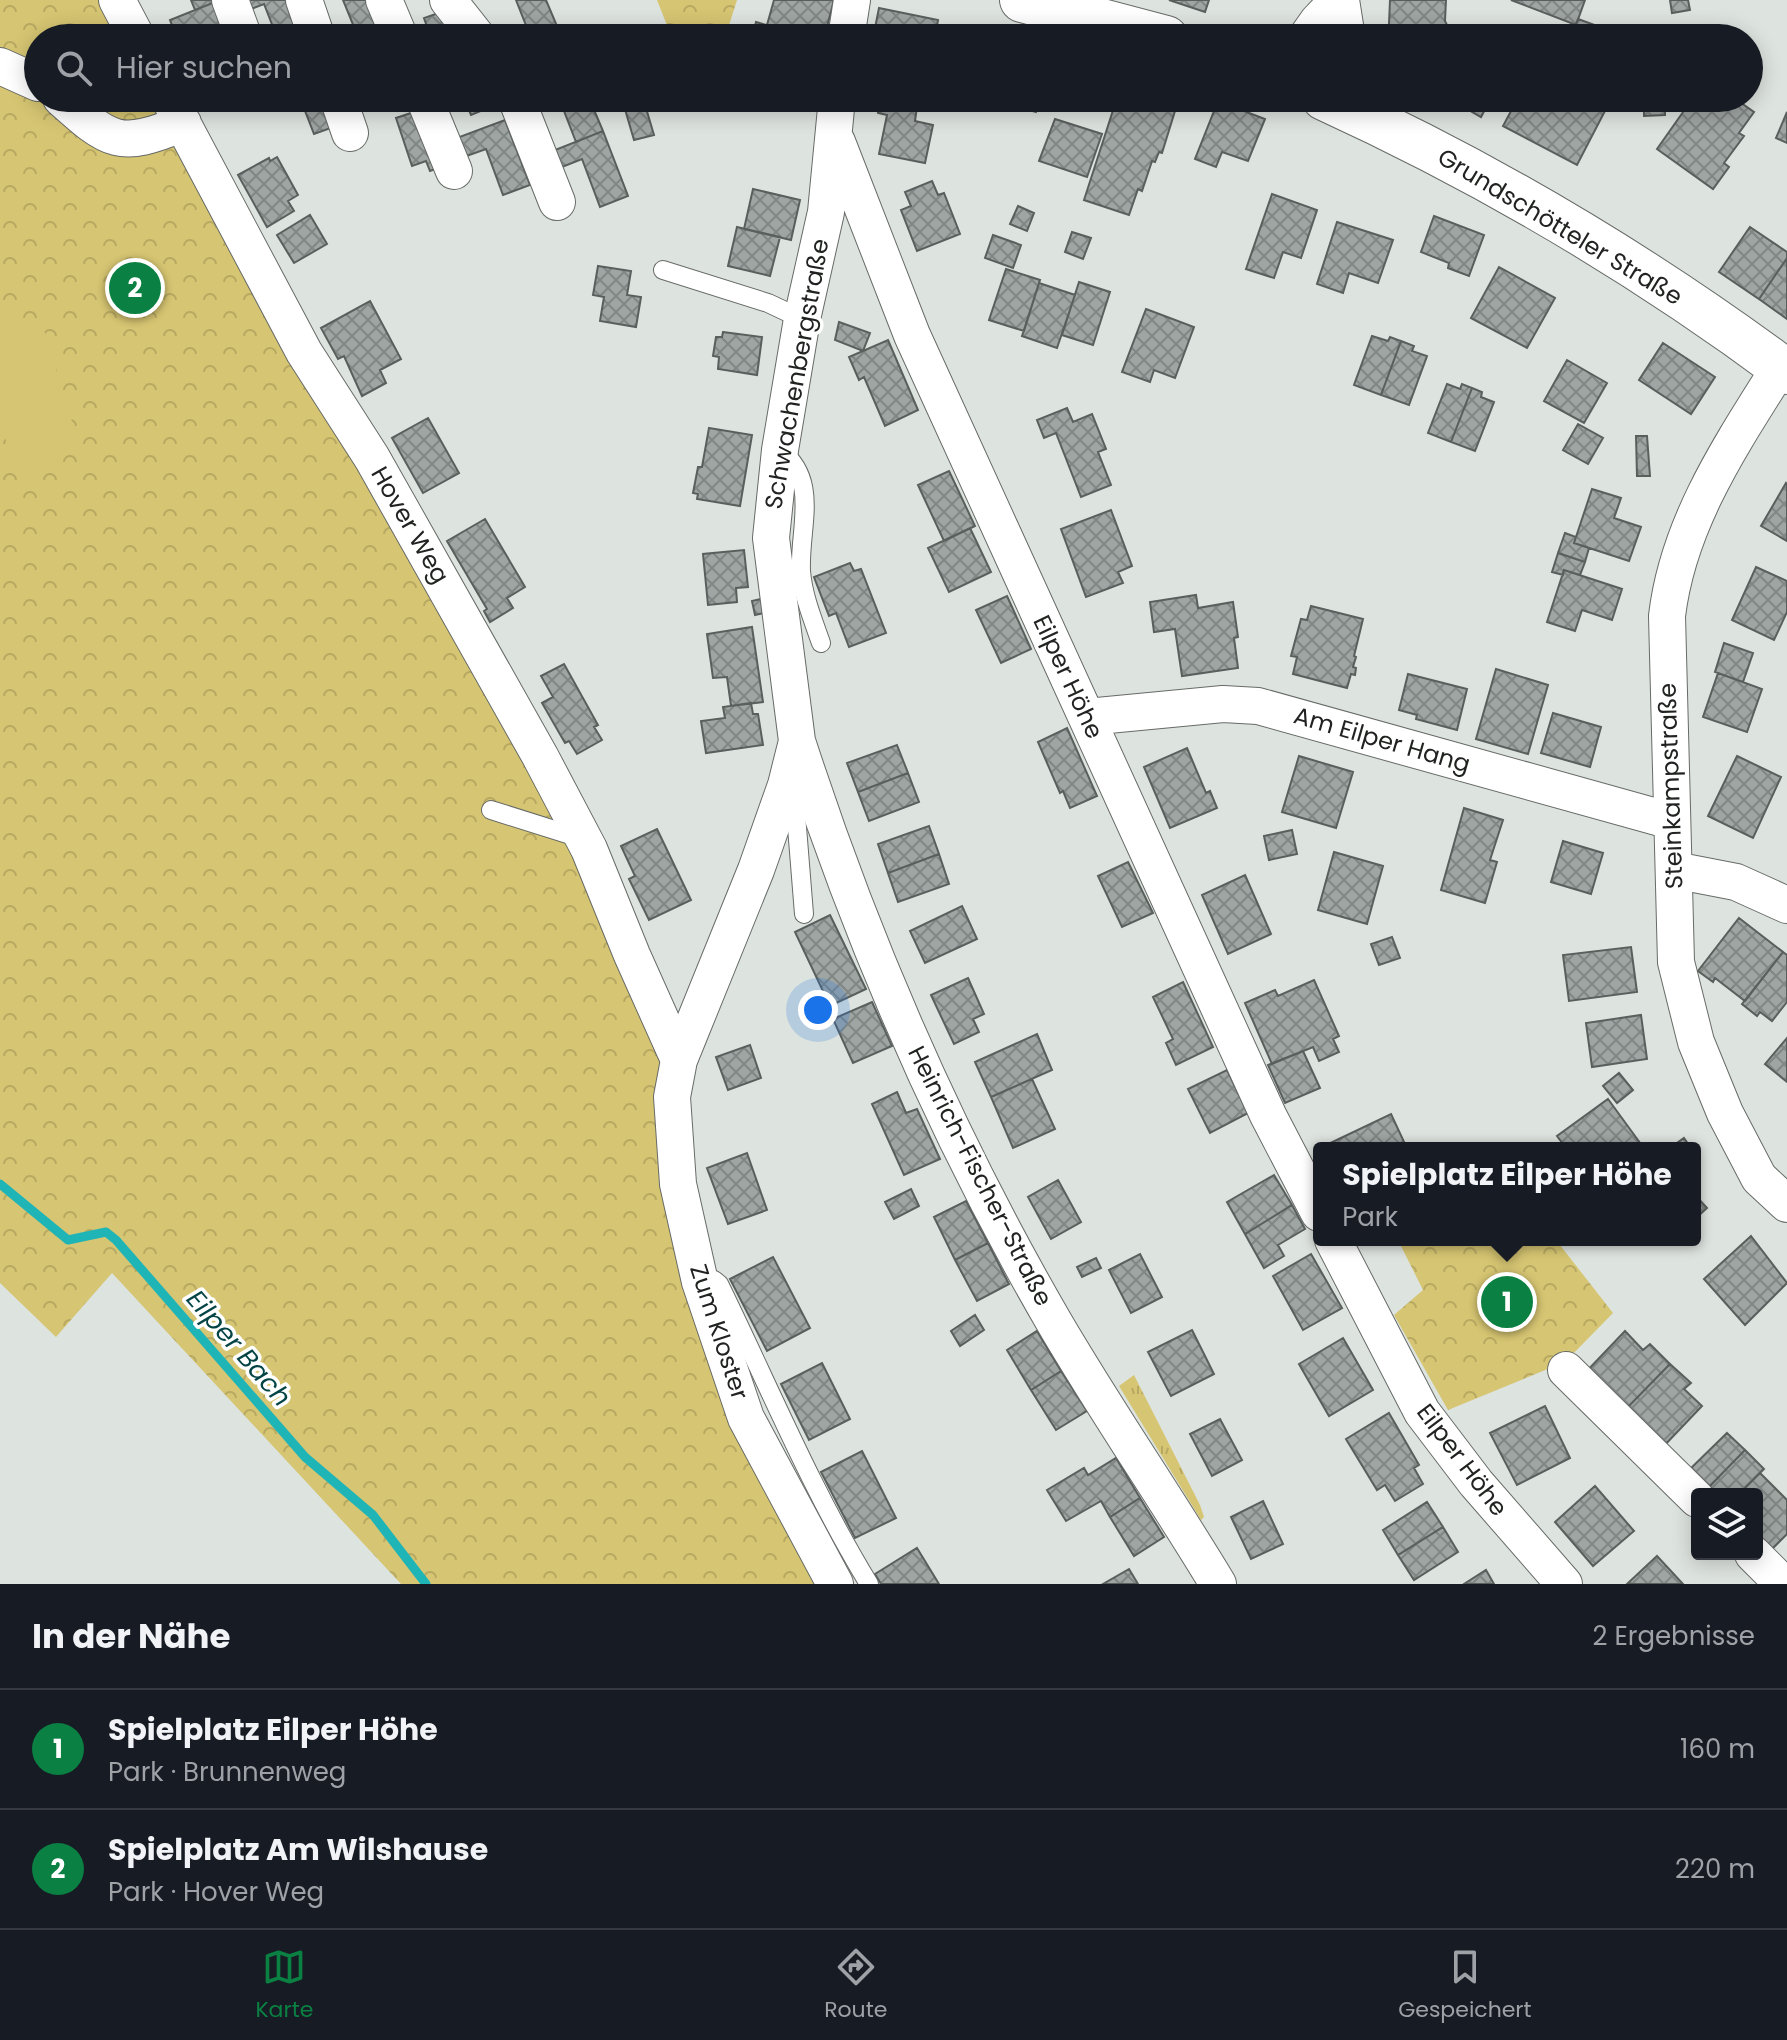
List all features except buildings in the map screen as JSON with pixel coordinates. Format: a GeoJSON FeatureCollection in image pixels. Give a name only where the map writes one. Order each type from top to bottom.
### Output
{"type":"FeatureCollection","features":[{"type":"Feature","properties":{"kind":"main road"},"geometry":{"type":"LineString","coordinates":[[1022,0],[1113,24]]}},
{"type":"Feature","properties":{"kind":"main road","name":"Grundschötteler Straße"},"geometry":{"type":"LineString","coordinates":[[1356,112],[1512,194],[1622,260],[1784,369]]}},
{"type":"Feature","properties":{"kind":"street"},"geometry":{"type":"LineString","coordinates":[[117,0],[130,24]]}},
{"type":"Feature","properties":{"kind":"street"},"geometry":{"type":"LineString","coordinates":[[230,0],[239,24]]}},
{"type":"Feature","properties":{"kind":"street"},"geometry":{"type":"LineString","coordinates":[[304,0],[312,24]]}},
{"type":"Feature","properties":{"kind":"street"},"geometry":{"type":"LineString","coordinates":[[384,0],[394,24]]}},
{"type":"Feature","properties":{"kind":"street"},"geometry":{"type":"LineString","coordinates":[[448,0],[467,24]]}},
{"type":"Feature","properties":{"kind":"street"},"geometry":{"type":"LineString","coordinates":[[848,24],[852,0]]}},
{"type":"Feature","properties":{"kind":"street"},"geometry":{"type":"LineString","coordinates":[[1316,24],[1340,0]]}},
{"type":"Feature","properties":{"kind":"street"},"geometry":{"type":"LineString","coordinates":[[1340,0],[1344,24]]}},
{"type":"Feature","properties":{"kind":"street"},"geometry":{"type":"LineString","coordinates":[[0,66],[24,77]]}},
{"type":"Feature","properties":{"kind":"street","name":"Hover Weg"},"geometry":{"type":"LineString","coordinates":[[76,112],[97,131],[119,139],[149,137],[175,112]]}},
{"type":"Feature","properties":{"kind":"street","name":"Hover Weg"},"geometry":{"type":"LineString","coordinates":[[177,112],[304,352],[372,458],[584,839],[679,1060]]}},
{"type":"Feature","properties":{"kind":"street"},"geometry":{"type":"LineString","coordinates":[[343,112],[350,133]]}},
{"type":"Feature","properties":{"kind":"street"},"geometry":{"type":"LineString","coordinates":[[430,112],[454,171]]}},
{"type":"Feature","properties":{"kind":"street"},"geometry":{"type":"LineString","coordinates":[[522,112],[557,202]]}},
{"type":"Feature","properties":{"kind":"street","name":"Schwachenbergstraße"},"geometry":{"type":"LineString","coordinates":[[679,1060],[756,870],[794,752],[771,538],[780,450],[802,319],[826,212],[836,112]]}},
{"type":"Feature","properties":{"kind":"street","name":"Eilper Höhe"},"geometry":{"type":"LineString","coordinates":[[834,133],[912,335],[1268,1115],[1313,1201]]}},
{"type":"Feature","properties":{"kind":"street","name":"Steinkampstraße"},"geometry":{"type":"LineString","coordinates":[[1784,369],[1702,496],[1670,591],[1667,616],[1676,962],[1696,1042],[1725,1113],[1759,1178],[1787,1204]]}},
{"type":"Feature","properties":{"kind":"street","name":"Am Eilper Hang"},"geometry":{"type":"LineString","coordinates":[[1087,717],[1223,704],[1258,706],[1671,821]]}},
{"type":"Feature","properties":{"kind":"street","name":"Heinrich-Fischer-Straße"},"geometry":{"type":"LineString","coordinates":[[794,752],[875,952],[949,1121],[1054,1321],[1218,1584]]}},
{"type":"Feature","properties":{"kind":"street"},"geometry":{"type":"LineString","coordinates":[[1674,870],[1736,882],[1787,905]]}},
{"type":"Feature","properties":{"kind":"street","name":"Zum Kloster"},"geometry":{"type":"LineString","coordinates":[[679,1060],[672,1097],[678,1184],[700,1282],[746,1418],[835,1584]]}},
{"type":"Feature","properties":{"kind":"street","name":"Eilper Höhe"},"geometry":{"type":"LineString","coordinates":[[1336,1246],[1422,1412],[1476,1483],[1564,1584]]}},
{"type":"Feature","properties":{"kind":"street"},"geometry":{"type":"LineString","coordinates":[[1566,1370],[1691,1493]]}},
{"type":"Feature","properties":{"kind":"street"},"geometry":{"type":"LineString","coordinates":[[1759,1560],[1783,1584]]}},
{"type":"Feature","properties":{"kind":"lane"},"geometry":{"type":"LineString","coordinates":[[663,270],[768,303],[802,319]]}},
{"type":"Feature","properties":{"kind":"lane"},"geometry":{"type":"LineString","coordinates":[[780,450],[792,459],[804,482],[801,571],[821,643]]}},
{"type":"Feature","properties":{"kind":"lane"},"geometry":{"type":"LineString","coordinates":[[794,752],[804,914]]}},
{"type":"Feature","properties":{"kind":"lane"},"geometry":{"type":"LineString","coordinates":[[491,810],[584,839]]}},
{"type":"Feature","properties":{"kind":"lane"},"geometry":{"type":"LineString","coordinates":[[700,1282],[708,1279],[719,1284],[811,1474],[869,1584]]}},
{"type":"Feature","properties":{"kind":"green space"},"geometry":{"type":"Polygon","coordinates":[[[0,0],[117,0],[130,24],[24,24],[24,112],[177,112],[372,458],[679,1060],[700,1282],[835,1584],[401,1584],[112,1273],[56,1337],[0,1283],[0,0]]]}},
{"type":"Feature","properties":{"kind":"green space"},"geometry":{"type":"Polygon","coordinates":[[[657,0],[737,0],[729,24],[666,24],[657,0]]]}},
{"type":"Feature","properties":{"kind":"green space"},"geometry":{"type":"Polygon","coordinates":[[[40,317],[81,451],[15,471],[0,420],[0,329],[40,317]]]}},
{"type":"Feature","properties":{"kind":"green space"},"geometry":{"type":"Polygon","coordinates":[[[1401,1246],[1561,1246],[1613,1313],[1565,1362],[1448,1410],[1394,1315],[1423,1290],[1401,1246]]]}},
{"type":"Feature","properties":{"kind":"green space"},"geometry":{"type":"Polygon","coordinates":[[[1134,1375],[1200,1505],[1204,1517],[1201,1520],[1119,1386],[1134,1375]]]}},
{"type":"Feature","properties":{"kind":"waterway","name":"Eilper Bach"},"geometry":{"type":"LineString","coordinates":[[0,1184],[68,1240],[106,1232],[116,1240],[305,1457],[373,1515],[426,1584]]}},
{"type":"Feature","properties":{"kind":"place","name":"Spielplatz Am Wilshause"},"geometry":{"type":"Point","coordinates":[135,288]}},
{"type":"Feature","properties":{"kind":"place","name":"Spielplatz Eilper Höhe"},"geometry":{"type":"Point","coordinates":[1507,1302]}}]}
